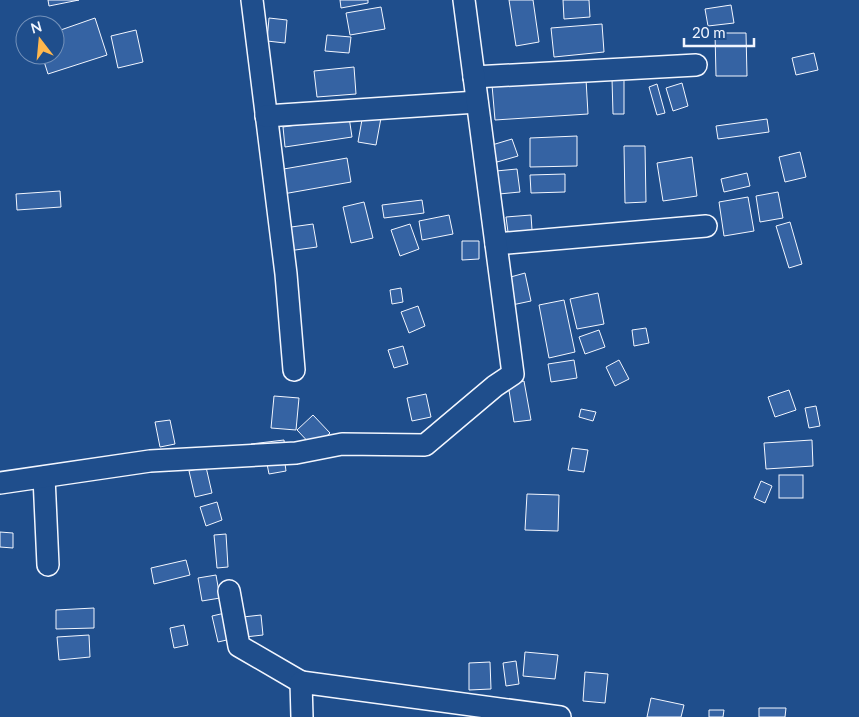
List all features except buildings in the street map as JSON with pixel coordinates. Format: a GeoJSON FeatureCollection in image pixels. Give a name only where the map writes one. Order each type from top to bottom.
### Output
{"type":"FeatureCollection","features":[{"type":"Feature","properties":{"kind":"street"},"geometry":{"type":"LineString","coordinates":[[252,0],[286,274],[294,370]]}},
{"type":"Feature","properties":{"kind":"street"},"geometry":{"type":"LineString","coordinates":[[0,483],[150,461],[296,453],[342,444],[425,445],[495,386],[513,374],[464,0]]}},
{"type":"Feature","properties":{"kind":"street"},"geometry":{"type":"LineString","coordinates":[[474,77],[696,65]]}},
{"type":"Feature","properties":{"kind":"street"},"geometry":{"type":"LineString","coordinates":[[266,116],[477,102]]}},
{"type":"Feature","properties":{"kind":"street"},"geometry":{"type":"LineString","coordinates":[[496,244],[706,226]]}},
{"type":"Feature","properties":{"kind":"street"},"geometry":{"type":"LineString","coordinates":[[44,477],[48,565]]}},
{"type":"Feature","properties":{"kind":"street"},"geometry":{"type":"LineString","coordinates":[[229,591],[239,646],[301,682],[560,717]]}},
{"type":"Feature","properties":{"kind":"street"},"geometry":{"type":"LineString","coordinates":[[301,682],[302,717]]}}]}
